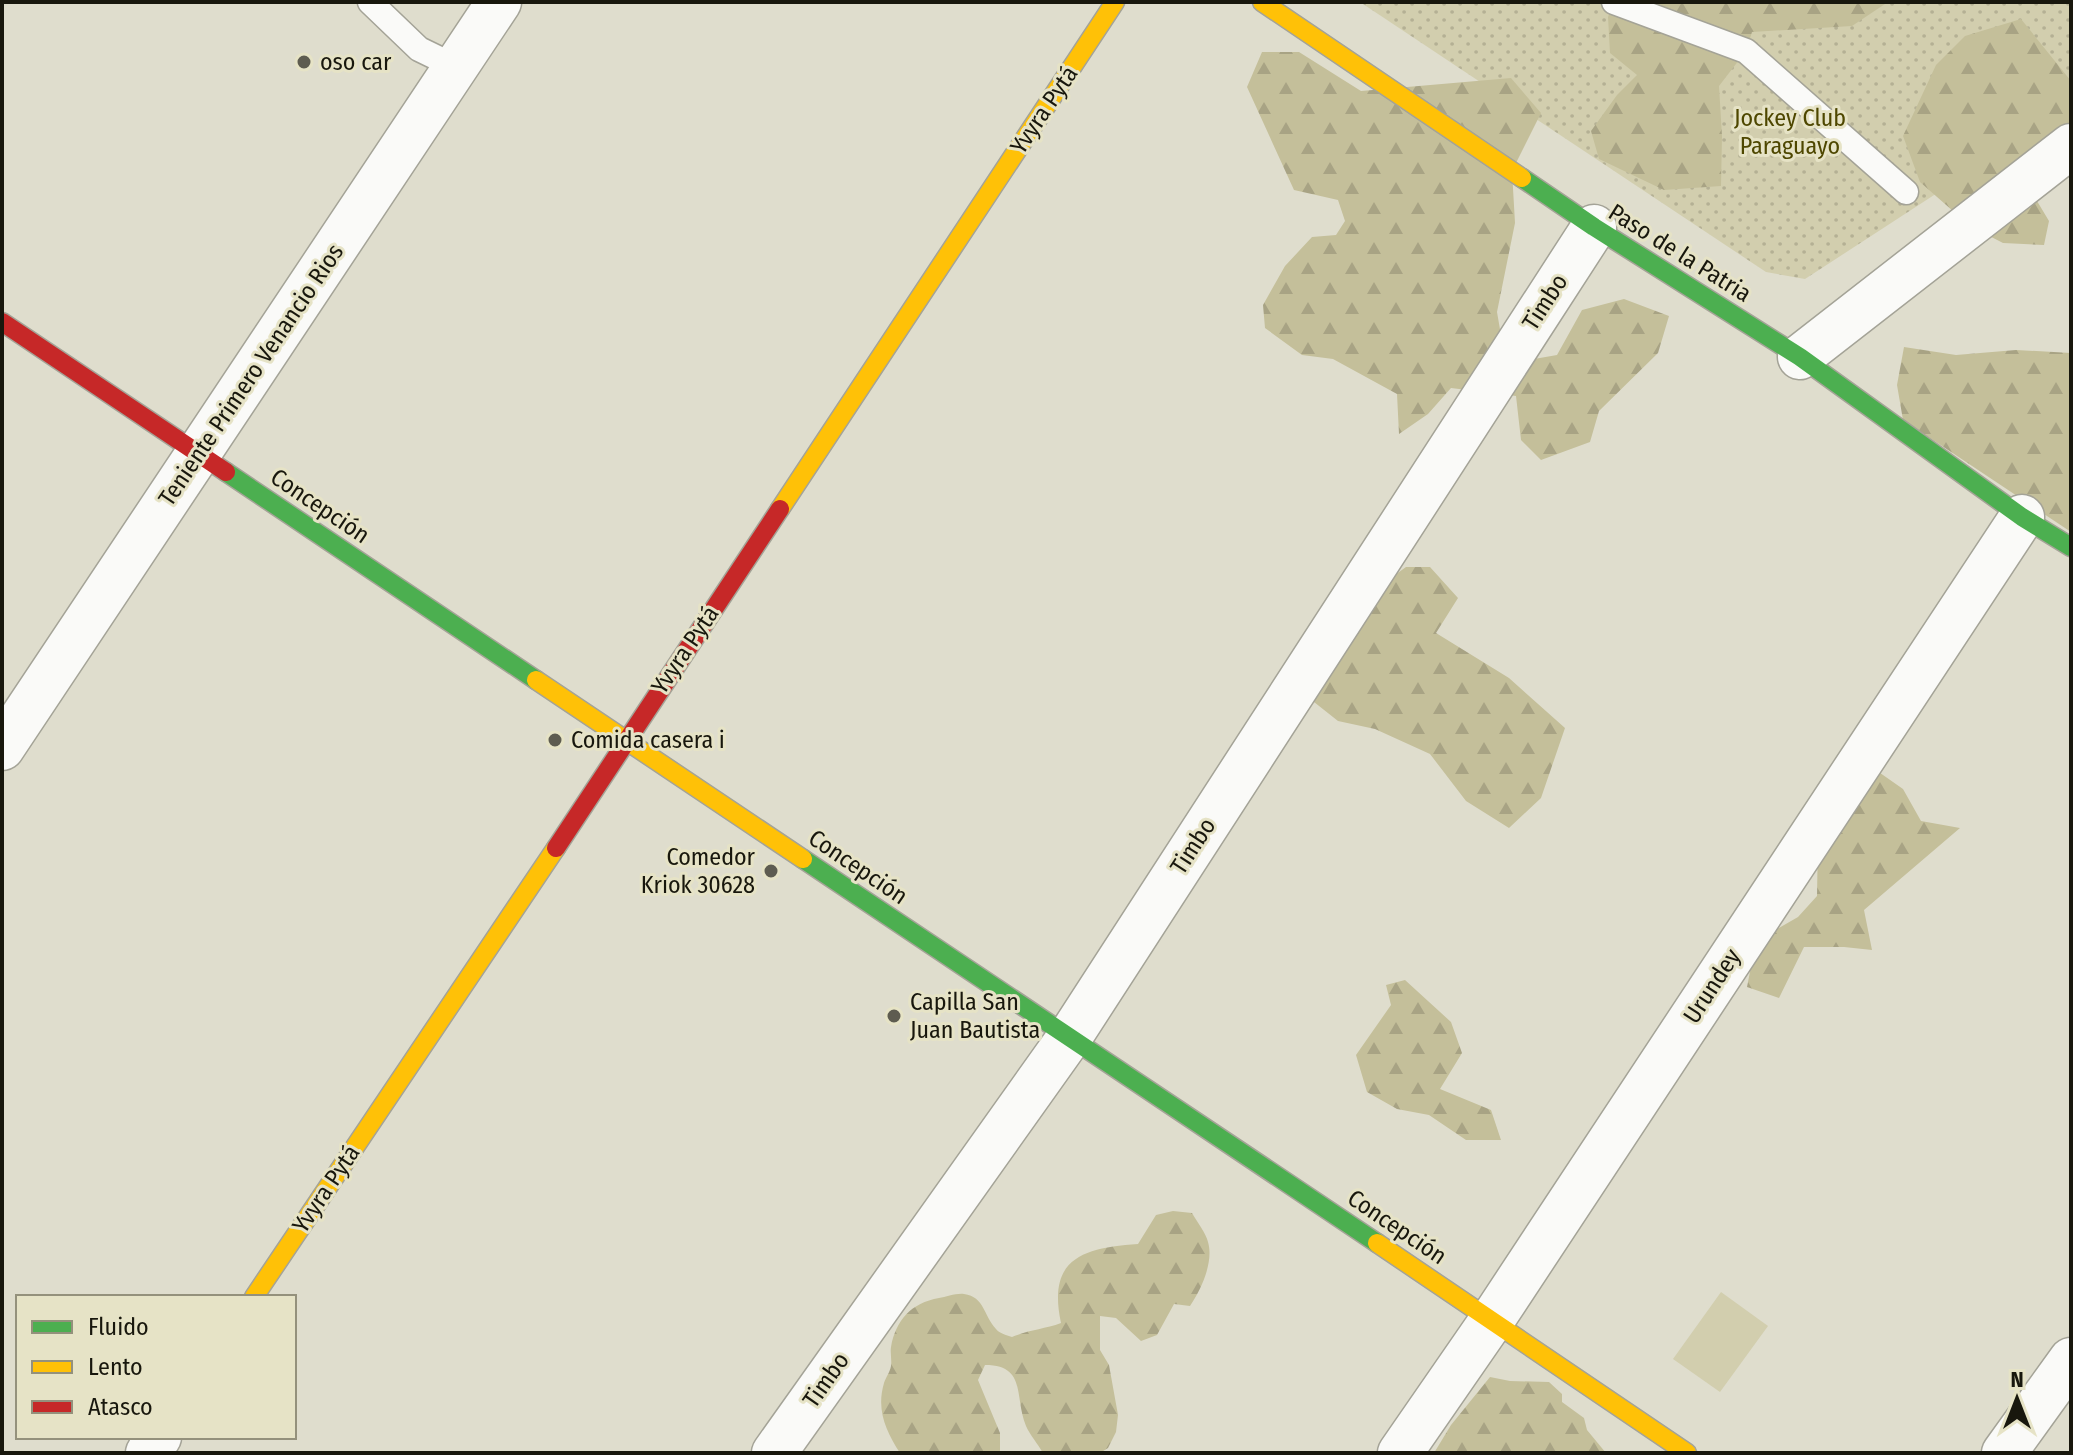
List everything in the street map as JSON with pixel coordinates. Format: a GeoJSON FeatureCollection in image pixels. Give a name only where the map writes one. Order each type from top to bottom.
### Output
{"type":"FeatureCollection","features":[{"type":"Feature","properties":{"kind":"street","name":"Teniente Primero Venancio Rios"},"geometry":{"type":"LineString","coordinates":[[2,748],[499,2]]}},
{"type":"Feature","properties":{"kind":"street","name":"Yvyra Pytá"},"geometry":{"type":"LineString","coordinates":[[255,1295],[492,944],[1115,2]]}},
{"type":"Feature","properties":{"kind":"street","name":"Paso de la Patria"},"geometry":{"type":"LineString","coordinates":[[1262,2],[1594,227],[1800,357],[2022,517],[2071,547]]}},
{"type":"Feature","properties":{"kind":"street"},"geometry":{"type":"LineString","coordinates":[[1800,357],[2071,146]]}},
{"type":"Feature","properties":{"kind":"street","name":"Timbo"},"geometry":{"type":"LineString","coordinates":[[774,1453],[1069,1038],[1594,227]]}},
{"type":"Feature","properties":{"kind":"street","name":"Concepción"},"geometry":{"type":"LineString","coordinates":[[2,322],[1687,1453]]}},
{"type":"Feature","properties":{"kind":"street","name":"Urundey"},"geometry":{"type":"LineString","coordinates":[[1400,1453],[1492,1320],[2022,517]]}},
{"type":"Feature","properties":{"kind":"street"},"geometry":{"type":"LineString","coordinates":[[2004,1453],[2071,1360]]}},
{"type":"Feature","properties":{"kind":"lane"},"geometry":{"type":"LineString","coordinates":[[370,2],[419,49],[456,67]]}},
{"type":"Feature","properties":{"kind":"lane"},"geometry":{"type":"LineString","coordinates":[[1614,2],[1746,51],[1906,192]]}},
{"type":"Feature","properties":{"kind":"green space","name":"Jockey Club Paraguayo"},"geometry":{"type":"Polygon","coordinates":[[[1360,2],[2071,2],[2071,106],[1805,279],[1766,272],[1360,2]]]}},
{"type":"Feature","properties":{"kind":"green space"},"geometry":{"type":"Polygon","coordinates":[[[1614,2],[1888,2],[1852,26],[1752,32],[1746,51],[1719,86],[1721,186],[1664,190],[1599,159],[1591,131],[1617,95],[1637,75],[1610,53],[1608,17],[1614,2]]]}},
{"type":"Feature","properties":{"kind":"green space"},"geometry":{"type":"Polygon","coordinates":[[[2021,19],[2071,81],[2071,148],[2034,196],[2049,221],[2044,245],[2003,243],[1970,226],[1920,182],[1903,136],[1936,65],[1965,36],[2021,19]]]}},
{"type":"Feature","properties":{"kind":"green space"},"geometry":{"type":"Polygon","coordinates":[[[1262,52],[1299,52],[1361,91],[1511,78],[1541,113],[1512,171],[1515,223],[1497,312],[1506,364],[1557,355],[1582,310],[1624,299],[1669,316],[1658,353],[1599,411],[1590,442],[1541,460],[1521,440],[1516,396],[1451,388],[1428,414],[1399,434],[1397,394],[1333,359],[1302,355],[1265,328],[1263,305],[1285,266],[1312,237],[1336,235],[1345,221],[1338,200],[1294,190],[1247,87],[1262,52]]]}},
{"type":"Feature","properties":{"kind":"green space"},"geometry":{"type":"Polygon","coordinates":[[[1904,347],[1956,355],[2016,350],[2071,353],[2071,532],[1903,420],[1897,385],[1904,347]]]}},
{"type":"Feature","properties":{"kind":"green space"},"geometry":{"type":"Polygon","coordinates":[[[1406,567],[1430,567],[1458,598],[1436,633],[1509,678],[1565,728],[1541,798],[1509,828],[1466,801],[1430,754],[1375,729],[1338,721],[1314,702],[1329,637],[1363,598],[1406,567]]]}},
{"type":"Feature","properties":{"kind":"green space"},"geometry":{"type":"Polygon","coordinates":[[[1873,768],[1903,789],[1921,821],[1960,828],[1864,910],[1872,950],[1804,947],[1779,998],[1747,987],[1756,941],[1798,917],[1817,896],[1818,836],[1873,768]]]}},
{"type":"Feature","properties":{"kind":"green space"},"geometry":{"type":"Polygon","coordinates":[[[1405,980],[1451,1022],[1462,1053],[1440,1089],[1491,1110],[1501,1140],[1466,1140],[1429,1115],[1397,1109],[1367,1092],[1356,1055],[1391,1005],[1386,985],[1405,980]]]}},
{"type":"Feature","properties":{"kind":"green space"},"geometry":{"type":"Polygon","coordinates":[[[1173,1211],[1192,1213],[1207,1239],[1208,1267],[1190,1306],[1174,1304],[1157,1335],[1141,1341],[1116,1318],[1100,1316],[1100,1350],[1109,1365],[1118,1415],[1116,1432],[1108,1448],[1100,1453],[1043,1453],[1026,1426],[1013,1377],[998,1366],[985,1365],[978,1380],[1000,1433],[1000,1453],[900,1453],[887,1428],[881,1402],[891,1366],[893,1337],[906,1314],[929,1300],[964,1294],[980,1303],[997,1330],[1012,1337],[1061,1323],[1059,1284],[1065,1270],[1074,1261],[1101,1249],[1138,1244],[1156,1215],[1173,1211]]]}},
{"type":"Feature","properties":{"kind":"green space"},"geometry":{"type":"Polygon","coordinates":[[[1721,1292],[1768,1326],[1720,1392],[1673,1359],[1721,1292]]]}},
{"type":"Feature","properties":{"kind":"green space"},"geometry":{"type":"Polygon","coordinates":[[[1490,1377],[1549,1382],[1562,1394],[1562,1402],[1584,1418],[1587,1430],[1606,1453],[1434,1453],[1451,1425],[1490,1377]]]}},
{"type":"Feature","properties":{"kind":"traffic: fast"},"geometry":{"type":"LineString","coordinates":[[1522,178],[1800,357],[2022,517],[2071,547]]}},
{"type":"Feature","properties":{"kind":"traffic: fast"},"geometry":{"type":"LineString","coordinates":[[226,472],[536,680]]}},
{"type":"Feature","properties":{"kind":"traffic: fast"},"geometry":{"type":"LineString","coordinates":[[803,859],[1377,1243]]}},
{"type":"Feature","properties":{"kind":"traffic: slow"},"geometry":{"type":"LineString","coordinates":[[780,509],[1115,2]]}},
{"type":"Feature","properties":{"kind":"traffic: slow"},"geometry":{"type":"LineString","coordinates":[[1262,2],[1522,178]]}},
{"type":"Feature","properties":{"kind":"traffic: slow"},"geometry":{"type":"LineString","coordinates":[[536,680],[803,859]]}},
{"type":"Feature","properties":{"kind":"traffic: slow"},"geometry":{"type":"LineString","coordinates":[[255,1295],[556,848]]}},
{"type":"Feature","properties":{"kind":"traffic: slow"},"geometry":{"type":"LineString","coordinates":[[1377,1243],[1687,1453]]}},
{"type":"Feature","properties":{"kind":"traffic: jam"},"geometry":{"type":"LineString","coordinates":[[2,322],[226,472]]}},
{"type":"Feature","properties":{"kind":"traffic: jam"},"geometry":{"type":"LineString","coordinates":[[556,848],[780,509]]}},
{"type":"Feature","properties":{"kind":"place","name":"oso car"},"geometry":{"type":"Point","coordinates":[304,62]}},
{"type":"Feature","properties":{"kind":"place","name":"Comida casera i"},"geometry":{"type":"Point","coordinates":[555,740]}},
{"type":"Feature","properties":{"kind":"place","name":"Comedor Kriok 30628"},"geometry":{"type":"Point","coordinates":[771,871]}},
{"type":"Feature","properties":{"kind":"place","name":"Capilla San Juan Bautista"},"geometry":{"type":"Point","coordinates":[894,1016]}}]}
